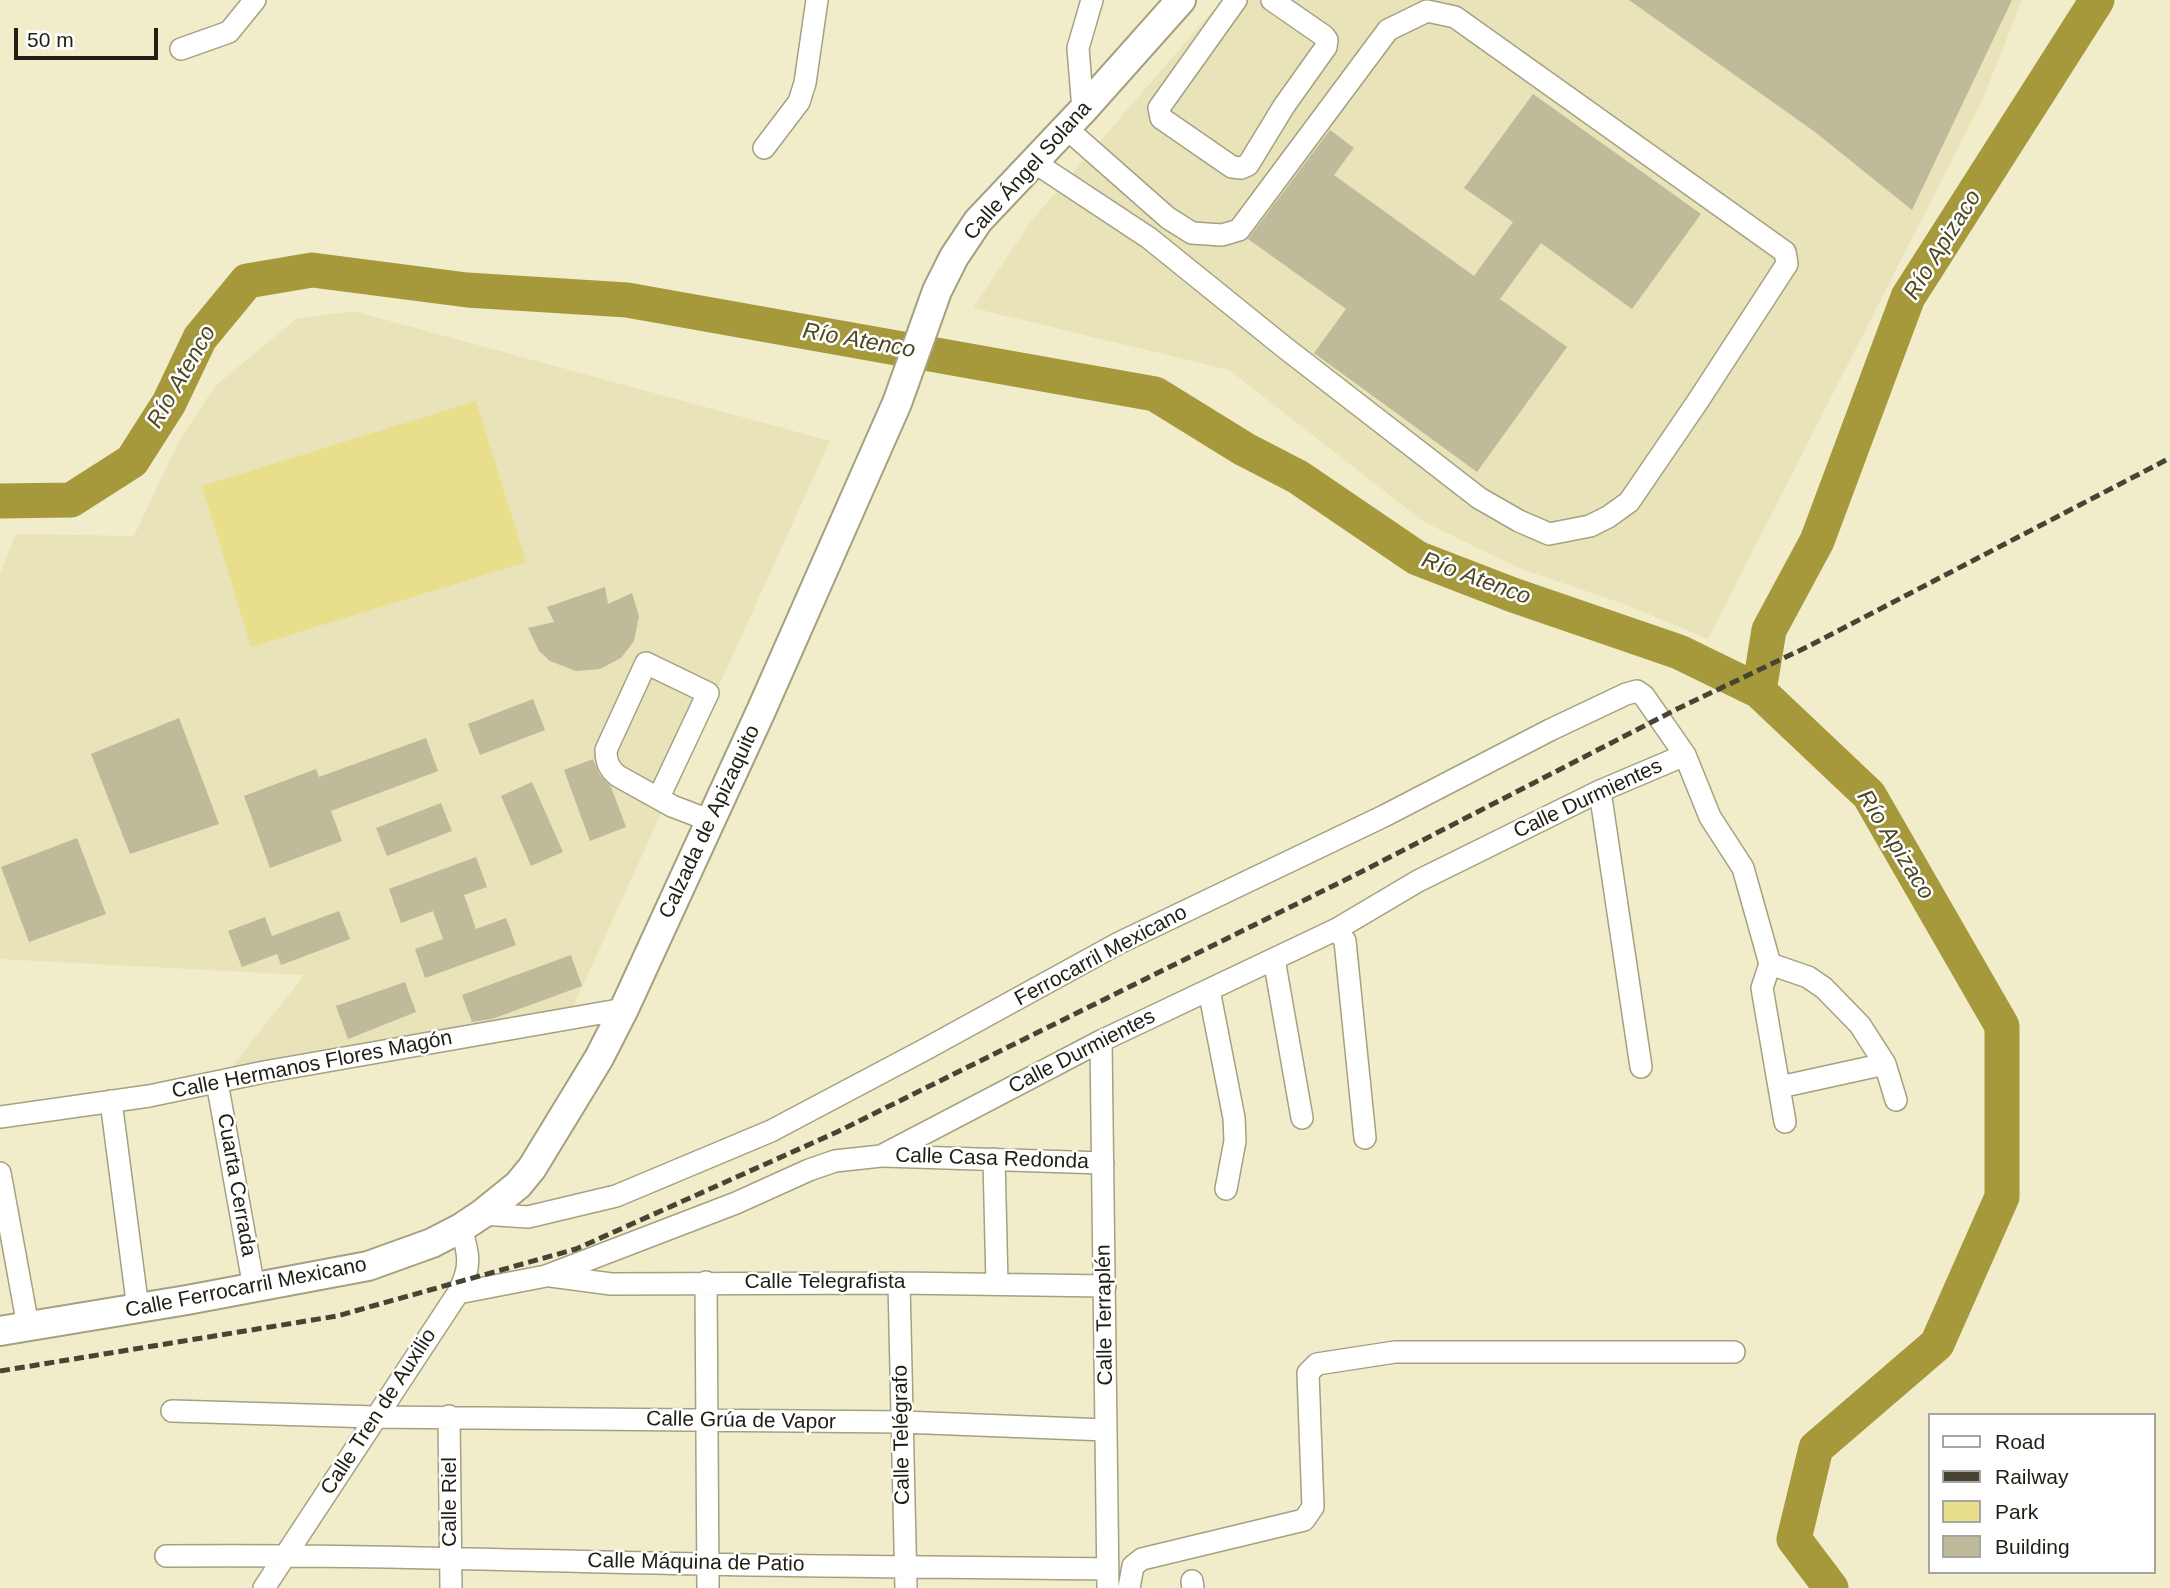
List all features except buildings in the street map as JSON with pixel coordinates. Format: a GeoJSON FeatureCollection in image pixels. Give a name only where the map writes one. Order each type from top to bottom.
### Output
{"type":"FeatureCollection","features":[{"type":"Feature","properties":{"kind":"main road","name":"Calle Ángel Solana"},"geometry":{"type":"LineString","coordinates":[[897,403],[937,291],[954,257],[978,221],[1075,119],[1181,0]]}},
{"type":"Feature","properties":{"kind":"main road","name":"Calzada de Apizaquito"},"geometry":{"type":"LineString","coordinates":[[471,1221],[518,1185],[532,1168],[599,1058],[711,821],[897,403]]}},
{"type":"Feature","properties":{"kind":"main road","name":"Calle Ferrocarril Mexicano"},"geometry":{"type":"LineString","coordinates":[[0,1331],[138,1309],[368,1266],[422,1247],[471,1221]]}},
{"type":"Feature","properties":{"kind":"street"},"geometry":{"type":"LineString","coordinates":[[181,50],[229,32],[255,0]]}},
{"type":"Feature","properties":{"kind":"street"},"geometry":{"type":"LineString","coordinates":[[764,148],[799,102],[805,83],[817,0]]}},
{"type":"Feature","properties":{"kind":"street"},"geometry":{"type":"LineString","coordinates":[[1034,162],[1149,238],[1479,498],[1549,534],[1590,526],[1629,502],[1787,264],[1786,252],[1455,17],[1427,11],[1388,30],[1239,230],[1222,235],[1192,233],[1168,218],[1075,119],[1077,48],[1092,0]]}},
{"type":"Feature","properties":{"kind":"street"},"geometry":{"type":"LineString","coordinates":[[1236,0],[1160,108],[1161,118],[1232,167],[1241,168],[1248,165],[1284,106],[1326,47],[1327,40],[1324,36],[1272,0]]}},
{"type":"Feature","properties":{"kind":"street"},"geometry":{"type":"LineString","coordinates":[[659,797],[708,693],[646,663],[606,750],[610,770],[672,806],[711,821]]}},
{"type":"Feature","properties":{"kind":"street","name":"Ferrocarril Mexicano"},"geometry":{"type":"LineString","coordinates":[[471,1221],[528,1217],[616,1196],[771,1131],[1119,943],[1384,816],[1550,730],[1637,691],[1685,755],[1710,817],[1743,868],[1770,964]]}},
{"type":"Feature","properties":{"kind":"street","name":"Calle Durmientes"},"geometry":{"type":"LineString","coordinates":[[458,1293],[546,1276],[736,1203],[809,1170],[835,1161],[881,1156],[1101,1041],[1337,929],[1418,881],[1600,791],[1685,755]]}},
{"type":"Feature","properties":{"kind":"street"},"geometry":{"type":"LineString","coordinates":[[1600,791],[1641,1067]]}},
{"type":"Feature","properties":{"kind":"street"},"geometry":{"type":"LineString","coordinates":[[1337,929],[1345,941],[1366,1138]]}},
{"type":"Feature","properties":{"kind":"street"},"geometry":{"type":"LineString","coordinates":[[1274,959],[1302,1118]]}},
{"type":"Feature","properties":{"kind":"street"},"geometry":{"type":"LineString","coordinates":[[1785,1122],[1762,988],[1770,964],[1808,977],[1824,988],[1860,1026],[1885,1064],[1896,1100]]}},
{"type":"Feature","properties":{"kind":"street"},"geometry":{"type":"LineString","coordinates":[[1209,990],[1234,1118],[1235,1142],[1226,1189]]}},
{"type":"Feature","properties":{"kind":"street","name":"Calle Hermanos Flores Magón"},"geometry":{"type":"LineString","coordinates":[[0,1117],[149,1096],[624,1009]]}},
{"type":"Feature","properties":{"kind":"street","name":"Calle Terraplén"},"geometry":{"type":"LineString","coordinates":[[1101,1041],[1108,1579]]}},
{"type":"Feature","properties":{"kind":"street"},"geometry":{"type":"LineString","coordinates":[[1780,1087],[1885,1064]]}},
{"type":"Feature","properties":{"kind":"street","name":"Cuarta Cerrada"},"geometry":{"type":"LineString","coordinates":[[217,1082],[254,1288]]}},
{"type":"Feature","properties":{"kind":"street"},"geometry":{"type":"LineString","coordinates":[[111,1101],[138,1309]]}},
{"type":"Feature","properties":{"kind":"street","name":"Calle Casa Redonda"},"geometry":{"type":"LineString","coordinates":[[881,1156],[1103,1163]]}},
{"type":"Feature","properties":{"kind":"street"},"geometry":{"type":"LineString","coordinates":[[994,1159],[997,1284]]}},
{"type":"Feature","properties":{"kind":"street"},"geometry":{"type":"LineString","coordinates":[[0,1173],[28,1326]]}},
{"type":"Feature","properties":{"kind":"street","name":"Calle Tren de Auxilio"},"geometry":{"type":"LineString","coordinates":[[264,1588],[458,1293],[465,1280],[471,1221]]}},
{"type":"Feature","properties":{"kind":"street","name":"Calle Telegrafista"},"geometry":{"type":"LineString","coordinates":[[546,1276],[611,1284],[706,1282],[1105,1286]]}},
{"type":"Feature","properties":{"kind":"street"},"geometry":{"type":"LineString","coordinates":[[706,1282],[708,1588]]}},
{"type":"Feature","properties":{"kind":"street","name":"Calle Telégrafo"},"geometry":{"type":"LineString","coordinates":[[899,1283],[906,1588]]}},
{"type":"Feature","properties":{"kind":"street"},"geometry":{"type":"LineString","coordinates":[[1129,1588],[1133,1566],[1142,1559],[1304,1520],[1313,1507],[1308,1373],[1317,1364],[1395,1352],[1734,1352]]}},
{"type":"Feature","properties":{"kind":"street","name":"Calle Grúa de Vapor"},"geometry":{"type":"LineString","coordinates":[[172,1411],[375,1417],[902,1422],[1106,1430]]}},
{"type":"Feature","properties":{"kind":"street","name":"Calle Riel"},"geometry":{"type":"LineString","coordinates":[[449,1416],[451,1588]]}},
{"type":"Feature","properties":{"kind":"street","name":"Calle Máquina de Patio"},"geometry":{"type":"LineString","coordinates":[[166,1556],[286,1555],[708,1564],[905,1565],[1108,1579]]}},
{"type":"Feature","properties":{"kind":"shaded area"},"geometry":{"type":"Polygon","coordinates":[[[1222,0],[2022,0],[1982,101],[1708,639],[1624,604],[1521,569],[1424,522],[1229,370],[973,308],[1032,220],[1222,0]]]}},
{"type":"Feature","properties":{"kind":"shaded area"},"geometry":{"type":"Polygon","coordinates":[[[353,311],[830,441],[570,1014],[231,1068],[304,975],[0,959],[0,573],[16,534],[134,536],[178,443],[215,386],[296,319],[353,311]]]}},
{"type":"Feature","properties":{"kind":"green space"},"geometry":{"type":"Polygon","coordinates":[[[476,401],[526,562],[251,647],[202,486],[476,401]]]}},
{"type":"Feature","properties":{"kind":"waterway","name":"Río Apizaco"},"geometry":{"type":"LineString","coordinates":[[1759,691],[1769,630],[1817,541],[1908,297],[2097,0]]}},
{"type":"Feature","properties":{"kind":"waterway","name":"Río Atenco"},"geometry":{"type":"LineString","coordinates":[[0,501],[71,500],[132,461],[169,403],[200,338],[247,281],[312,270],[467,290],[627,300],[1155,394],[1244,449],[1298,477],[1417,558],[1513,595],[1679,652],[1759,691],[1869,795],[2002,1026],[2002,1197],[1937,1344],[1816,1448],[1794,1539],[1831,1588]]}},
{"type":"Feature","properties":{"kind":"railway"},"geometry":{"type":"LineString","coordinates":[[0,1371],[337,1316],[576,1249],[837,1132],[1359,873],[1677,709],[1807,647],[2170,458]]}}]}
